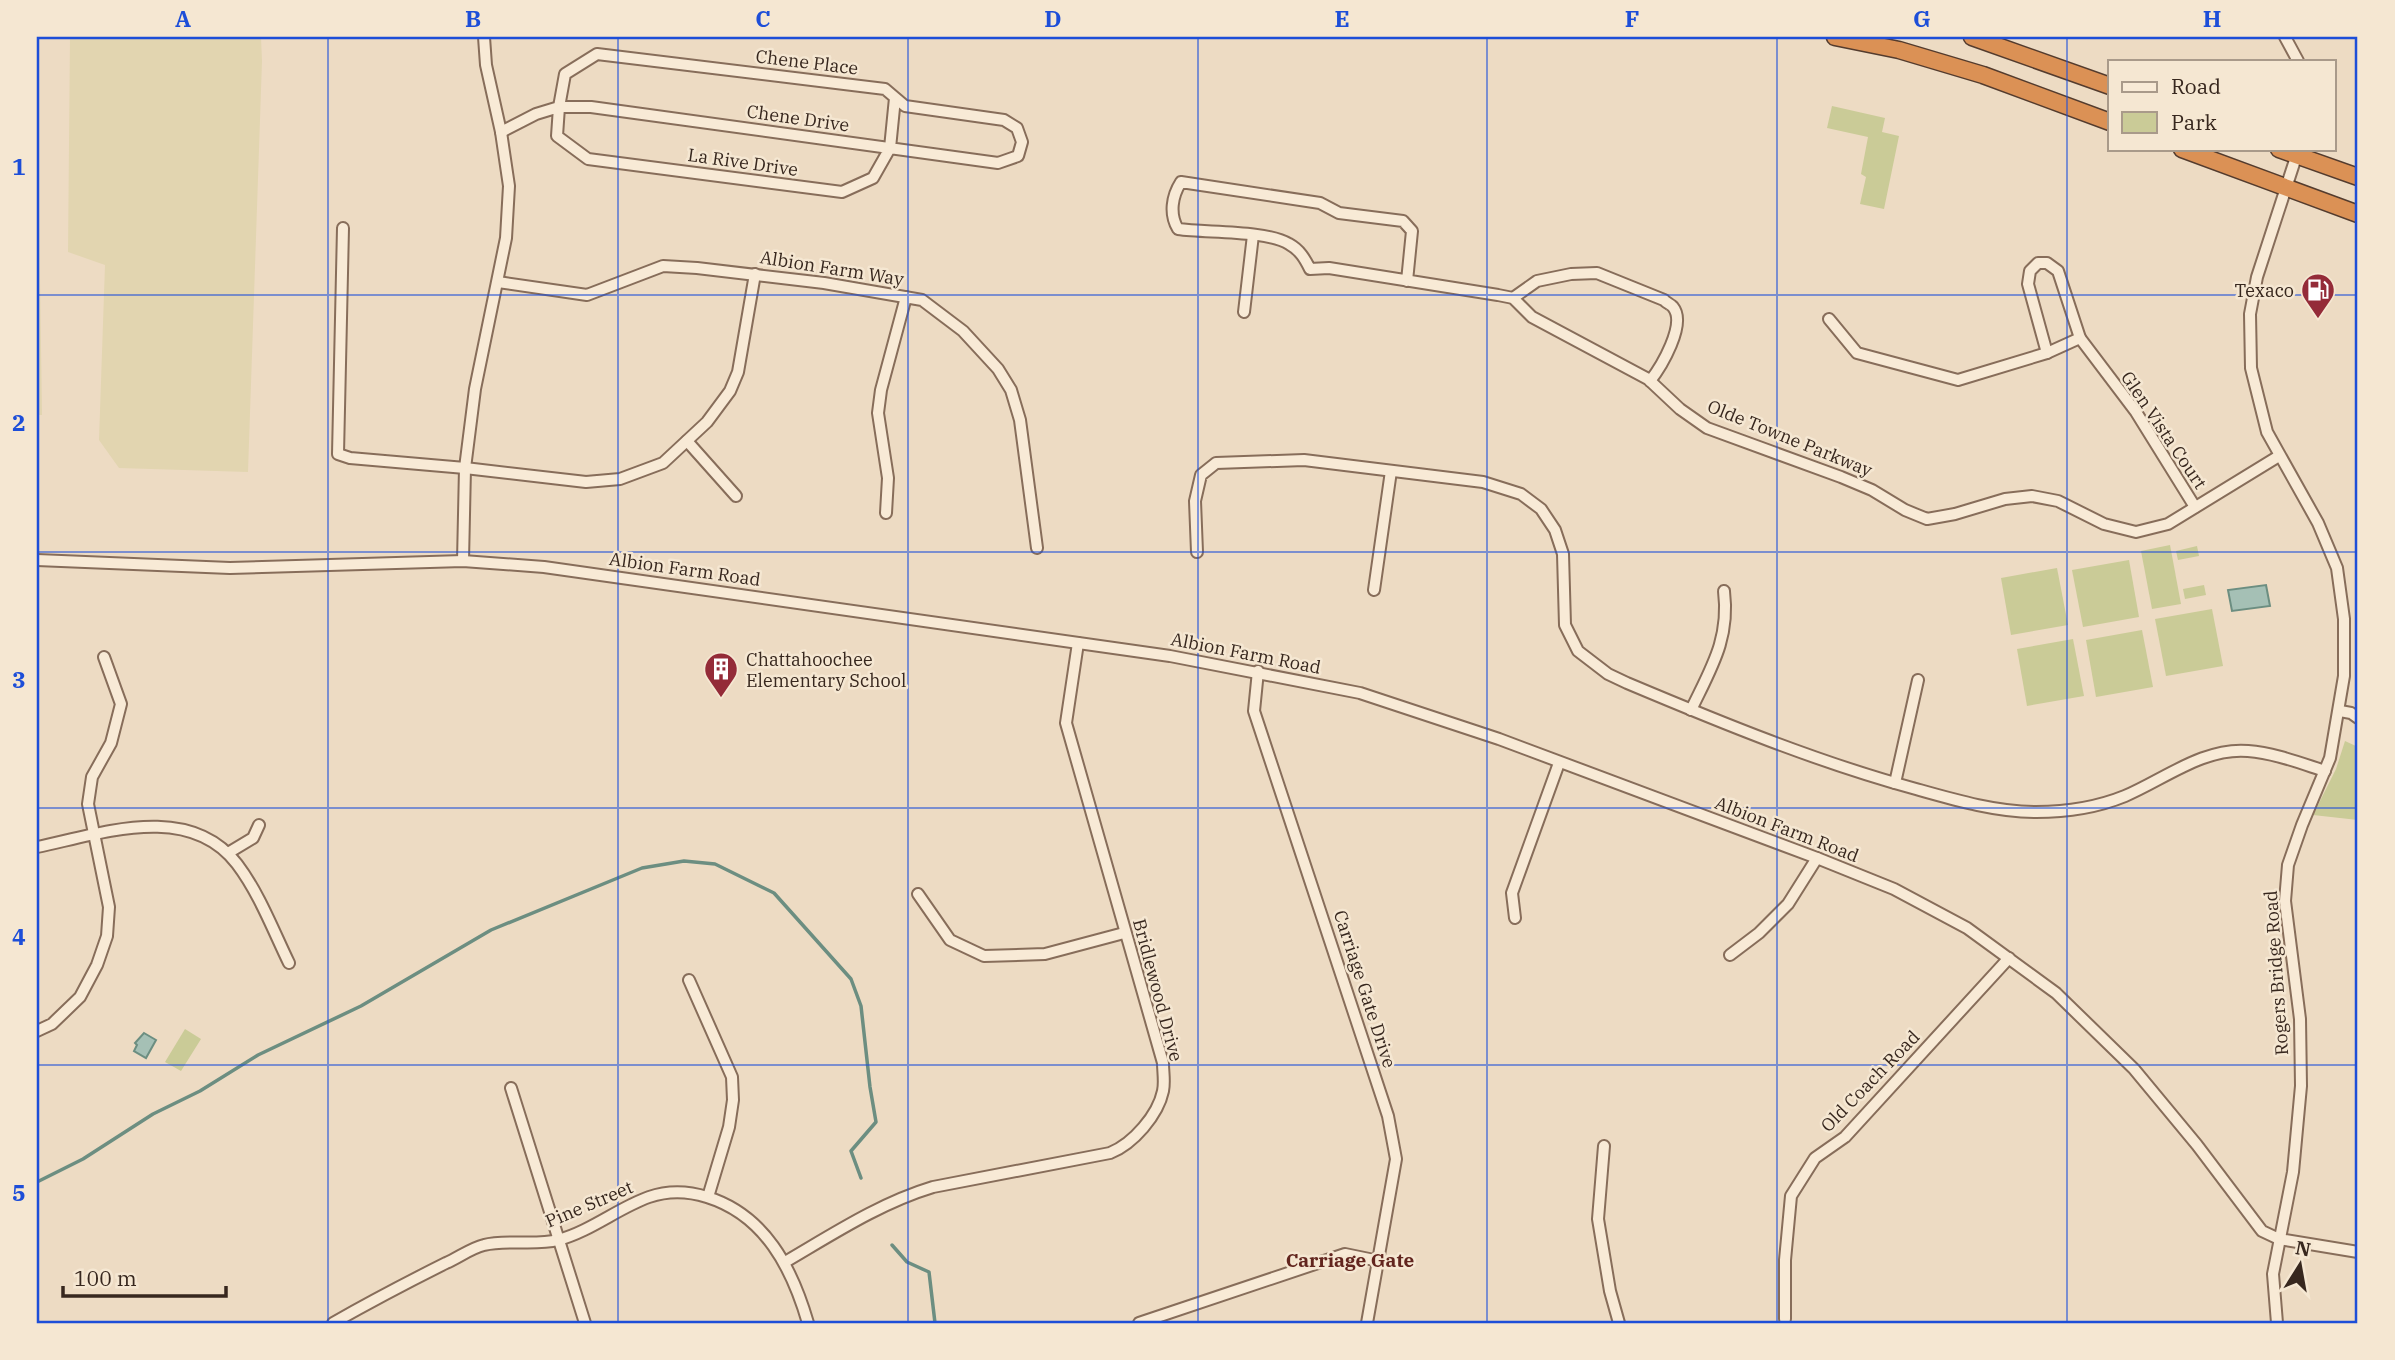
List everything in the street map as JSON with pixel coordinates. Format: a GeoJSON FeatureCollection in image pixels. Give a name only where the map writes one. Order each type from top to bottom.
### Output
{"type":"FeatureCollection","features":[{"type":"Feature","properties":{"kind":"highway"},"geometry":{"type":"LineString","coordinates":[[1836,37],[1899,50],[1983,75],[2108,121]]}},
{"type":"Feature","properties":{"kind":"highway"},"geometry":{"type":"LineString","coordinates":[[1972,37],[2108,85]]}},
{"type":"Feature","properties":{"kind":"highway"},"geometry":{"type":"LineString","coordinates":[[2185,150],[2358,214]]}},
{"type":"Feature","properties":{"kind":"highway"},"geometry":{"type":"LineString","coordinates":[[2298,152],[2358,177]]}},
{"type":"Feature","properties":{"kind":"street"},"geometry":{"type":"LineString","coordinates":[[463,561],[465,468],[475,388],[506,239],[509,186],[501,132],[486,65],[484,37]]}},
{"type":"Feature","properties":{"kind":"street"},"geometry":{"type":"LineString","coordinates":[[2285,37],[2297,60]]}},
{"type":"Feature","properties":{"kind":"street","name":"Chene Place"},"geometry":{"type":"LineString","coordinates":[[559,107],[565,74],[597,54],[885,89],[905,106],[1004,120],[1017,128],[1022,142]]}},
{"type":"Feature","properties":{"kind":"street","name":"La Rive Drive"},"geometry":{"type":"LineString","coordinates":[[559,107],[557,136],[588,159],[842,192],[873,178],[890,148],[895,98]]}},
{"type":"Feature","properties":{"kind":"street"},"geometry":{"type":"LineString","coordinates":[[501,132],[536,114],[559,107]]}},
{"type":"Feature","properties":{"kind":"street","name":"Chene Drive"},"geometry":{"type":"LineString","coordinates":[[559,107],[592,107],[998,163],[1018,156],[1022,142]]}},
{"type":"Feature","properties":{"kind":"street","name":"Rogers Bridge Road"},"geometry":{"type":"LineString","coordinates":[[2277,1323],[2273,1274],[2293,1172],[2301,1086],[2300,1019],[2285,901],[2288,865],[2302,825],[2352,712],[2344,676],[2344,619],[2337,568],[2318,523],[2267,432],[2251,368],[2250,314],[2257,277],[2298,152]]}},
{"type":"Feature","properties":{"kind":"street"},"geometry":{"type":"LineString","coordinates":[[1407,281],[1412,231],[1403,221],[1339,213],[1320,203],[1181,182],[1172,200],[1174,223],[1178,229],[1253,235],[1287,243],[1301,253],[1310,270],[1329,268],[1407,281],[1513,298],[1536,281],[1571,274],[1597,273],[1673,306],[1678,317],[1667,355],[1650,381]]}},
{"type":"Feature","properties":{"kind":"street"},"geometry":{"type":"LineString","coordinates":[[343,228],[338,454],[351,458],[586,482],[620,479],[663,463],[707,422],[730,391],[738,372],[755,274]]}},
{"type":"Feature","properties":{"kind":"street"},"geometry":{"type":"LineString","coordinates":[[1244,312],[1253,235]]}},
{"type":"Feature","properties":{"kind":"street","name":"Glen Vista Court"},"geometry":{"type":"LineString","coordinates":[[2047,353],[2028,284],[2030,271],[2038,263],[2048,263],[2058,271],[2080,338],[2136,412],[2195,507]]}},
{"type":"Feature","properties":{"kind":"street","name":"Albion Farm Way"},"geometry":{"type":"LineString","coordinates":[[498,282],[587,295],[663,266],[755,274],[922,300],[963,331],[998,369],[1011,390],[1020,420],[1037,548]]}},
{"type":"Feature","properties":{"kind":"street"},"geometry":{"type":"LineString","coordinates":[[886,513],[888,478],[878,413],[881,390],[906,297]]}},
{"type":"Feature","properties":{"kind":"street","name":"Olde Towne Parkway"},"geometry":{"type":"LineString","coordinates":[[1513,298],[1532,317],[1650,381],[1680,409],[1707,428],[1841,477],[1927,519],[1955,514],[2005,499],[2032,496],[2058,501],[2104,524],[2136,532],[2168,524],[2279,456]]}},
{"type":"Feature","properties":{"kind":"street"},"geometry":{"type":"LineString","coordinates":[[1829,319],[1857,353],[1958,380],[2047,353],[2080,338]]}},
{"type":"Feature","properties":{"kind":"street"},"geometry":{"type":"LineString","coordinates":[[687,441],[736,496]]}},
{"type":"Feature","properties":{"kind":"street"},"geometry":{"type":"LineString","coordinates":[[1197,552],[1195,501],[1201,475],[1216,463],[1304,460],[1483,482],[1521,494],[1541,509],[1555,530],[1563,554],[1564,625],[1578,651],[1608,674],[1794,751],[1895,783],[1992,808],[2036,812],[2086,808],[2123,797],[2212,755],[2246,750],[2274,755],[2325,771]]}},
{"type":"Feature","properties":{"kind":"street"},"geometry":{"type":"LineString","coordinates":[[1374,590],[1391,471]]}},
{"type":"Feature","properties":{"kind":"street","name":"Albion Farm Road"},"geometry":{"type":"LineString","coordinates":[[37,560],[230,568],[463,561],[557,569],[1077,643],[1258,671],[1360,693],[1499,738],[1559,763],[1817,858],[1894,889],[1967,928],[2056,993],[2134,1069],[2197,1145],[2262,1231],[2279,1239]]}},
{"type":"Feature","properties":{"kind":"street"},"geometry":{"type":"LineString","coordinates":[[1691,710],[1721,645],[1726,620],[1724,591]]}},
{"type":"Feature","properties":{"kind":"street","name":"Bridlewood Drive"},"geometry":{"type":"LineString","coordinates":[[785,1262],[858,1219],[909,1194],[933,1187],[1100,1156],[1120,1149],[1130,1141],[1158,1105],[1163,1090],[1163,1063],[1066,723],[1077,643]]}},
{"type":"Feature","properties":{"kind":"street"},"geometry":{"type":"LineString","coordinates":[[37,1031],[52,1024],[80,997],[97,965],[107,936],[109,907],[88,804],[92,777],[111,743],[121,704],[104,657]]}},
{"type":"Feature","properties":{"kind":"street","name":"Carriage Gate Drive"},"geometry":{"type":"LineString","coordinates":[[1258,671],[1254,711],[1388,1116],[1396,1159],[1367,1323]]}},
{"type":"Feature","properties":{"kind":"street"},"geometry":{"type":"LineString","coordinates":[[1895,783],[1918,680]]}},
{"type":"Feature","properties":{"kind":"street"},"geometry":{"type":"LineString","coordinates":[[1515,918],[1512,893],[1559,763]]}},
{"type":"Feature","properties":{"kind":"street"},"geometry":{"type":"LineString","coordinates":[[228,853],[253,838],[259,825]]}},
{"type":"Feature","properties":{"kind":"street"},"geometry":{"type":"LineString","coordinates":[[37,847],[133,827],[182,828],[205,837],[228,853],[253,888],[289,963]]}},
{"type":"Feature","properties":{"kind":"street"},"geometry":{"type":"LineString","coordinates":[[1730,955],[1759,933],[1788,904],[1817,858]]}},
{"type":"Feature","properties":{"kind":"street"},"geometry":{"type":"LineString","coordinates":[[918,894],[950,940],[984,956],[1045,954],[1125,933]]}},
{"type":"Feature","properties":{"kind":"street","name":"Old Coach Road"},"geometry":{"type":"LineString","coordinates":[[1784,1322],[1785,1260],[1791,1196],[1797,1186],[1815,1158],[1845,1137],[2009,958]]}},
{"type":"Feature","properties":{"kind":"street"},"geometry":{"type":"LineString","coordinates":[[689,980],[732,1077],[733,1100],[729,1126],[708,1197]]}},
{"type":"Feature","properties":{"kind":"street"},"geometry":{"type":"LineString","coordinates":[[511,1088],[585,1323]]}},
{"type":"Feature","properties":{"kind":"street"},"geometry":{"type":"LineString","coordinates":[[1604,1146],[1598,1219],[1610,1291],[1619,1323]]}},
{"type":"Feature","properties":{"kind":"street","name":"Pine Street"},"geometry":{"type":"LineString","coordinates":[[336,1322],[484,1244],[540,1243],[560,1239],[614,1216],[649,1197],[676,1191],[727,1204],[746,1215],[762,1230],[785,1262],[808,1323]]}},
{"type":"Feature","properties":{"kind":"street"},"geometry":{"type":"LineString","coordinates":[[2279,1239],[2358,1252]]}},
{"type":"Feature","properties":{"kind":"street"},"geometry":{"type":"LineString","coordinates":[[1139,1323],[1345,1254],[1378,1261]]}},
{"type":"Feature","properties":{"kind":"shaded area"},"geometry":{"type":"Polygon","coordinates":[[[70,37],[261,37],[248,472],[119,468],[99,440],[105,265],[68,252],[70,37]]]}},
{"type":"Feature","properties":{"kind":"shaded area"},"geometry":{"type":"Polygon","coordinates":[[[37,71],[42,415],[37,415],[37,71]]]}},
{"type":"Feature","properties":{"kind":"shaded area"},"geometry":{"type":"Polygon","coordinates":[[[2266,585],[2270,606],[2232,611],[2228,590],[2266,585]]]}},
{"type":"Feature","properties":{"kind":"shaded area"},"geometry":{"type":"Polygon","coordinates":[[[144,1033],[156,1040],[146,1058],[134,1051],[137,1045],[135,1043],[144,1033]]]}},
{"type":"Feature","properties":{"kind":"green space"},"geometry":{"type":"Polygon","coordinates":[[[1832,106],[1885,118],[1882,132],[1899,136],[1884,209],[1860,204],[1866,177],[1861,174],[1868,137],[1827,128],[1832,106]]]}},
{"type":"Feature","properties":{"kind":"green space"},"geometry":{"type":"Polygon","coordinates":[[[2170,545],[2181,604],[2152,609],[2141,551],[2170,545]]]}},
{"type":"Feature","properties":{"kind":"green space"},"geometry":{"type":"Polygon","coordinates":[[[2197,546],[2199,556],[2178,560],[2176,551],[2197,546]]]}},
{"type":"Feature","properties":{"kind":"green space"},"geometry":{"type":"Polygon","coordinates":[[[2129,560],[2139,617],[2083,627],[2072,570],[2129,560]]]}},
{"type":"Feature","properties":{"kind":"green space"},"geometry":{"type":"Polygon","coordinates":[[[2057,568],[2068,625],[2011,635],[2001,578],[2057,568]]]}},
{"type":"Feature","properties":{"kind":"green space"},"geometry":{"type":"Polygon","coordinates":[[[2204,585],[2206,595],[2185,599],[2183,589],[2204,585]]]}},
{"type":"Feature","properties":{"kind":"green space"},"geometry":{"type":"Polygon","coordinates":[[[2212,609],[2223,666],[2166,676],[2155,619],[2212,609]]]}},
{"type":"Feature","properties":{"kind":"green space"},"geometry":{"type":"Polygon","coordinates":[[[2142,630],[2153,687],[2096,697],[2086,640],[2142,630]]]}},
{"type":"Feature","properties":{"kind":"green space"},"geometry":{"type":"Polygon","coordinates":[[[2073,639],[2084,696],[2027,706],[2017,649],[2073,639]]]}},
{"type":"Feature","properties":{"kind":"green space"},"geometry":{"type":"Polygon","coordinates":[[[2345,741],[2358,747],[2358,820],[2313,815],[2336,769],[2345,741]]]}},
{"type":"Feature","properties":{"kind":"green space"},"geometry":{"type":"Polygon","coordinates":[[[185,1029],[201,1039],[181,1071],[165,1062],[185,1029]]]}},
{"type":"Feature","properties":{"kind":"waterway"},"geometry":{"type":"LineString","coordinates":[[37,1182],[83,1159],[153,1114],[200,1091],[258,1055],[361,1006],[491,930],[642,868],[684,861],[715,864],[774,893],[851,979],[861,1006],[876,1122],[851,1151],[861,1178]]}},
{"type":"Feature","properties":{"kind":"waterway"},"geometry":{"type":"LineString","coordinates":[[892,1245],[907,1262],[929,1272],[935,1323]]}},
{"type":"Feature","properties":{"kind":"place","name":"Texaco"},"geometry":{"type":"Point","coordinates":[2318,320]}},
{"type":"Feature","properties":{"kind":"place","name":"Chattahoochee Elementary School"},"geometry":{"type":"Point","coordinates":[721,699]}},
{"type":"Feature","properties":{"kind":"district","name":"Carriage Gate"},"geometry":{"type":"Point","coordinates":[1350,1260]}}]}
